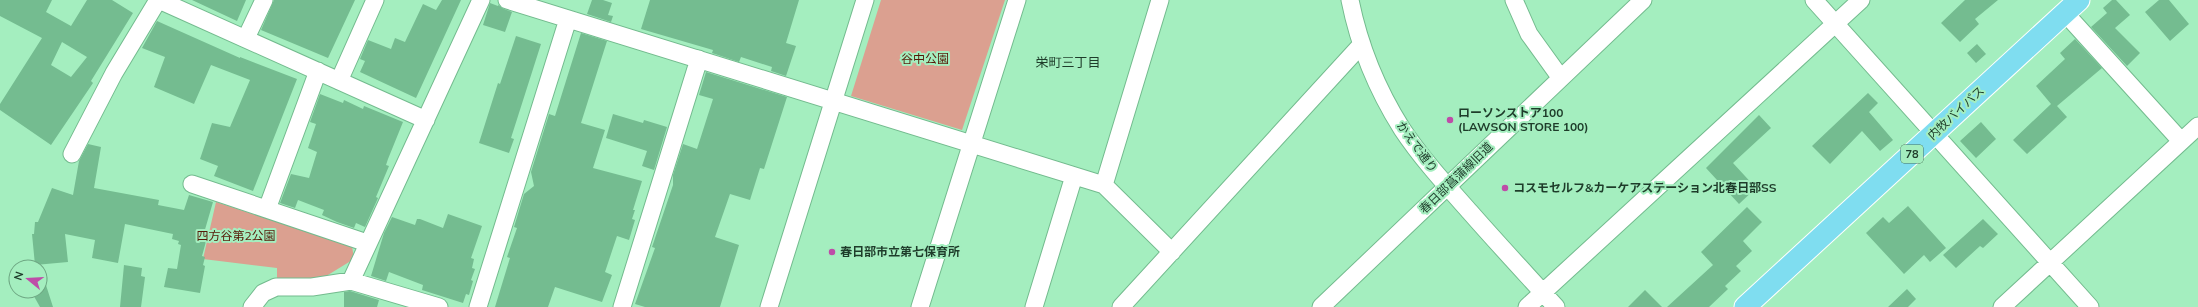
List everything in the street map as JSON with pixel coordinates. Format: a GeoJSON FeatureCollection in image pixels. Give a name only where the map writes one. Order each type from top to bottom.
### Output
{"type":"FeatureCollection","features":[{"type":"Feature","properties":{"kind":"main road","name":"内牧バイパス"},"geometry":{"type":"LineString","coordinates":[[1745,307],[2072,7]]}},
{"type":"Feature","properties":{"kind":"street"},"geometry":{"type":"LineString","coordinates":[[72,154],[114,73],[158,0],[246,38],[426,120]]}},
{"type":"Feature","properties":{"kind":"street"},"geometry":{"type":"LineString","coordinates":[[246,38],[264,0]]}},
{"type":"Feature","properties":{"kind":"street"},"geometry":{"type":"LineString","coordinates":[[339,81],[375,0]]}},
{"type":"Feature","properties":{"kind":"street"},"geometry":{"type":"LineString","coordinates":[[351,281],[367,243],[481,0]]}},
{"type":"Feature","properties":{"kind":"street"},"geometry":{"type":"LineString","coordinates":[[507,0],[1104,185],[1172,252]]}},
{"type":"Feature","properties":{"kind":"street"},"geometry":{"type":"LineString","coordinates":[[769,307],[865,0]]}},
{"type":"Feature","properties":{"kind":"street"},"geometry":{"type":"LineString","coordinates":[[920,307],[1017,0]]}},
{"type":"Feature","properties":{"kind":"street"},"geometry":{"type":"LineString","coordinates":[[1104,185],[1160,0]]}},
{"type":"Feature","properties":{"kind":"street","name":"かえで通り"},"geometry":{"type":"LineString","coordinates":[[1350,0],[1362,44],[1385,98],[1402,129],[1423,158],[1447,186],[1556,307]]}},
{"type":"Feature","properties":{"kind":"street"},"geometry":{"type":"LineString","coordinates":[[1514,0],[1529,34],[1560,78]]}},
{"type":"Feature","properties":{"kind":"street","name":"春日部菖蒲線旧道"},"geometry":{"type":"LineString","coordinates":[[1321,307],[1643,0]]}},
{"type":"Feature","properties":{"kind":"street"},"geometry":{"type":"LineString","coordinates":[[1814,0],[1935,133],[2049,264],[2090,307]]}},
{"type":"Feature","properties":{"kind":"street"},"geometry":{"type":"LineString","coordinates":[[1527,307],[1861,0]]}},
{"type":"Feature","properties":{"kind":"street"},"geometry":{"type":"LineString","coordinates":[[2072,7],[2181,141]]}},
{"type":"Feature","properties":{"kind":"street"},"geometry":{"type":"LineString","coordinates":[[478,307],[568,20]]}},
{"type":"Feature","properties":{"kind":"street"},"geometry":{"type":"LineString","coordinates":[[1121,307],[1362,44]]}},
{"type":"Feature","properties":{"kind":"street"},"geometry":{"type":"LineString","coordinates":[[622,307],[699,59]]}},
{"type":"Feature","properties":{"kind":"street"},"geometry":{"type":"LineString","coordinates":[[267,210],[318,71]]}},
{"type":"Feature","properties":{"kind":"street"},"geometry":{"type":"LineString","coordinates":[[2002,307],[2198,126]]}},
{"type":"Feature","properties":{"kind":"street"},"geometry":{"type":"LineString","coordinates":[[1034,307],[1074,176]]}},
{"type":"Feature","properties":{"kind":"street"},"geometry":{"type":"LineString","coordinates":[[192,184],[367,243]]}},
{"type":"Feature","properties":{"kind":"street"},"geometry":{"type":"LineString","coordinates":[[252,307],[263,293],[276,287],[312,287],[351,281],[439,307]]}},
{"type":"Feature","properties":{"kind":"green space","name":"谷中公園"},"geometry":{"type":"Polygon","coordinates":[[[881,0],[1005,0],[962,130],[851,96],[881,0]]]}},
{"type":"Feature","properties":{"kind":"green space","name":"四方谷第2公園"},"geometry":{"type":"Polygon","coordinates":[[[216,202],[352,246],[354,259],[323,278],[277,280],[277,268],[203,259],[216,202]]]}},
{"type":"Feature","properties":{"kind":"building"},"geometry":{"type":"Polygon","coordinates":[[[0,0],[52,0],[46,12],[71,26],[87,0],[112,0],[133,13],[91,81],[93,83],[51,145],[0,110],[0,104],[42,38],[0,16],[0,0]],[[62,42],[51,65],[71,77],[87,57],[62,42]]]}},
{"type":"Feature","properties":{"kind":"building"},"geometry":{"type":"Polygon","coordinates":[[[192,0],[246,0],[237,21],[192,0]]]}},
{"type":"Feature","properties":{"kind":"building"},"geometry":{"type":"Polygon","coordinates":[[[274,0],[355,0],[328,58],[261,30],[274,0]]]}},
{"type":"Feature","properties":{"kind":"building"},"geometry":{"type":"Polygon","coordinates":[[[442,0],[461,0],[416,98],[360,72],[365,61],[360,59],[368,40],[391,49],[395,38],[405,42],[423,4],[436,10],[442,0]]]}},
{"type":"Feature","properties":{"kind":"building"},"geometry":{"type":"Polygon","coordinates":[[[592,0],[603,0],[612,3],[608,15],[613,16],[611,22],[587,14],[592,0]]]}},
{"type":"Feature","properties":{"kind":"building"},"geometry":{"type":"Polygon","coordinates":[[[650,0],[799,0],[786,43],[796,46],[786,76],[771,71],[772,67],[741,57],[739,62],[712,53],[713,50],[641,29],[650,0]]]}},
{"type":"Feature","properties":{"kind":"building"},"geometry":{"type":"Polygon","coordinates":[[[1965,0],[1998,0],[1975,19],[1979,24],[1960,42],[1941,23],[1965,0]]]}},
{"type":"Feature","properties":{"kind":"building"},"geometry":{"type":"Polygon","coordinates":[[[2112,0],[2116,0],[2130,15],[2115,28],[2140,53],[2127,66],[2091,27],[2107,13],[2103,8],[2112,0]]]}},
{"type":"Feature","properties":{"kind":"building"},"geometry":{"type":"Polygon","coordinates":[[[2159,0],[2169,0],[2189,24],[2170,41],[2145,12],[2159,0]]]}},
{"type":"Feature","properties":{"kind":"building"},"geometry":{"type":"Polygon","coordinates":[[[490,3],[512,12],[505,32],[483,25],[490,3]]]}},
{"type":"Feature","properties":{"kind":"building"},"geometry":{"type":"Polygon","coordinates":[[[157,21],[240,58],[297,79],[253,191],[214,176],[218,166],[200,159],[212,123],[230,127],[250,80],[211,65],[194,104],[154,87],[165,57],[142,48],[157,21]]]}},
{"type":"Feature","properties":{"kind":"building"},"geometry":{"type":"Polygon","coordinates":[[[581,33],[607,41],[581,123],[605,130],[593,168],[642,181],[633,210],[635,210],[632,219],[635,220],[629,240],[617,236],[605,272],[612,275],[602,302],[555,287],[548,307],[495,307],[510,258],[507,257],[517,228],[514,227],[524,194],[534,186],[531,172],[549,114],[555,116],[581,33]]]}},
{"type":"Feature","properties":{"kind":"building"},"geometry":{"type":"Polygon","coordinates":[[[516,36],[541,44],[511,138],[514,139],[509,153],[479,143],[498,83],[500,84],[516,36]]]}},
{"type":"Feature","properties":{"kind":"building"},"geometry":{"type":"Polygon","coordinates":[[[2075,39],[2102,68],[2057,106],[2067,117],[2027,154],[2013,140],[2051,104],[2036,86],[2065,59],[2060,53],[2075,39]]]}},
{"type":"Feature","properties":{"kind":"building"},"geometry":{"type":"Polygon","coordinates":[[[1977,44],[1986,54],[1976,63],[1967,53],[1977,44]]]}},
{"type":"Feature","properties":{"kind":"building"},"geometry":{"type":"Polygon","coordinates":[[[706,72],[787,97],[764,169],[760,168],[750,200],[730,194],[715,237],[739,245],[720,307],[645,307],[635,304],[655,248],[652,247],[673,185],[673,175],[683,144],[697,149],[713,99],[699,95],[706,72]]]}},
{"type":"Feature","properties":{"kind":"building"},"geometry":{"type":"Polygon","coordinates":[[[1868,93],[1878,103],[1869,112],[1893,140],[1880,151],[1862,131],[1830,164],[1812,146],[1868,93]]]}},
{"type":"Feature","properties":{"kind":"building"},"geometry":{"type":"Polygon","coordinates":[[[320,94],[343,103],[344,100],[363,109],[364,106],[403,122],[386,165],[389,166],[376,197],[378,198],[365,227],[356,223],[354,228],[337,222],[322,215],[324,210],[298,200],[295,208],[280,203],[291,174],[309,178],[317,152],[308,148],[316,124],[310,122],[320,94]]]}},
{"type":"Feature","properties":{"kind":"building"},"geometry":{"type":"Polygon","coordinates":[[[613,114],[643,123],[644,120],[667,127],[654,170],[642,166],[647,151],[606,138],[613,114]]]}},
{"type":"Feature","properties":{"kind":"building"},"geometry":{"type":"Polygon","coordinates":[[[1759,115],[1771,128],[1733,163],[1756,188],[1739,204],[1706,168],[1759,115]]]}},
{"type":"Feature","properties":{"kind":"building"},"geometry":{"type":"Polygon","coordinates":[[[1981,122],[1996,139],[1976,158],[1960,141],[1981,122]]]}},
{"type":"Feature","properties":{"kind":"building"},"geometry":{"type":"Polygon","coordinates":[[[88,144],[101,147],[94,188],[159,200],[158,205],[184,210],[189,195],[213,202],[204,233],[208,234],[202,256],[205,257],[203,265],[205,266],[200,293],[164,287],[168,268],[177,269],[181,245],[178,244],[179,241],[172,239],[173,234],[125,224],[118,263],[92,258],[95,240],[65,234],[68,262],[48,264],[48,259],[34,259],[32,234],[34,234],[35,222],[38,222],[52,188],[73,195],[79,161],[88,144]]]}},
{"type":"Feature","properties":{"kind":"building"},"geometry":{"type":"Polygon","coordinates":[[[1908,206],[1946,248],[1930,262],[1924,255],[1904,274],[1866,233],[1883,217],[1889,223],[1908,206]]]}},
{"type":"Feature","properties":{"kind":"building"},"geometry":{"type":"Polygon","coordinates":[[[1747,207],[1762,222],[1743,241],[1752,251],[1736,266],[1741,271],[1725,286],[1728,289],[1709,307],[1667,307],[1713,265],[1701,252],[1747,207]]]}},
{"type":"Feature","properties":{"kind":"building"},"geometry":{"type":"Polygon","coordinates":[[[448,214],[482,226],[471,258],[474,259],[472,268],[475,269],[471,280],[473,281],[469,295],[466,294],[463,303],[422,290],[423,285],[389,272],[386,281],[371,276],[384,233],[392,217],[415,225],[417,219],[420,219],[443,228],[448,214]]]}},
{"type":"Feature","properties":{"kind":"building"},"geometry":{"type":"Polygon","coordinates":[[[1983,219],[1998,234],[1983,248],[1980,246],[1956,268],[1943,255],[1983,219]]]}},
{"type":"Feature","properties":{"kind":"building"},"geometry":{"type":"Polygon","coordinates":[[[124,265],[142,268],[141,276],[145,277],[141,307],[120,307],[124,265]]]}},
{"type":"Feature","properties":{"kind":"building"},"geometry":{"type":"Polygon","coordinates":[[[1907,289],[1916,299],[1908,307],[1888,307],[1907,289]]]}},
{"type":"Feature","properties":{"kind":"building"},"geometry":{"type":"Polygon","coordinates":[[[1645,290],[1662,307],[1628,307],[1645,290]]]}},
{"type":"Feature","properties":{"kind":"building"},"geometry":{"type":"Polygon","coordinates":[[[48,291],[53,307],[40,307],[36,299],[48,299],[48,291]]]}},
{"type":"Feature","properties":{"kind":"building"},"geometry":{"type":"Polygon","coordinates":[[[350,291],[379,300],[377,307],[344,307],[344,292],[350,291]]]}},
{"type":"Feature","properties":{"kind":"place","name":"ローソンストア100 (LAWSON STORE 100)"},"geometry":{"type":"Point","coordinates":[1450,120]}},
{"type":"Feature","properties":{"kind":"place","name":"コスモセルフ&カーケアステーション北春日部SS"},"geometry":{"type":"Point","coordinates":[1505,188]}},
{"type":"Feature","properties":{"kind":"place","name":"春日部市立第七保育所"},"geometry":{"type":"Point","coordinates":[832,252]}},
{"type":"Feature","properties":{"kind":"district","name":"栄町三丁目"},"geometry":{"type":"Point","coordinates":[1068,62]}}]}
